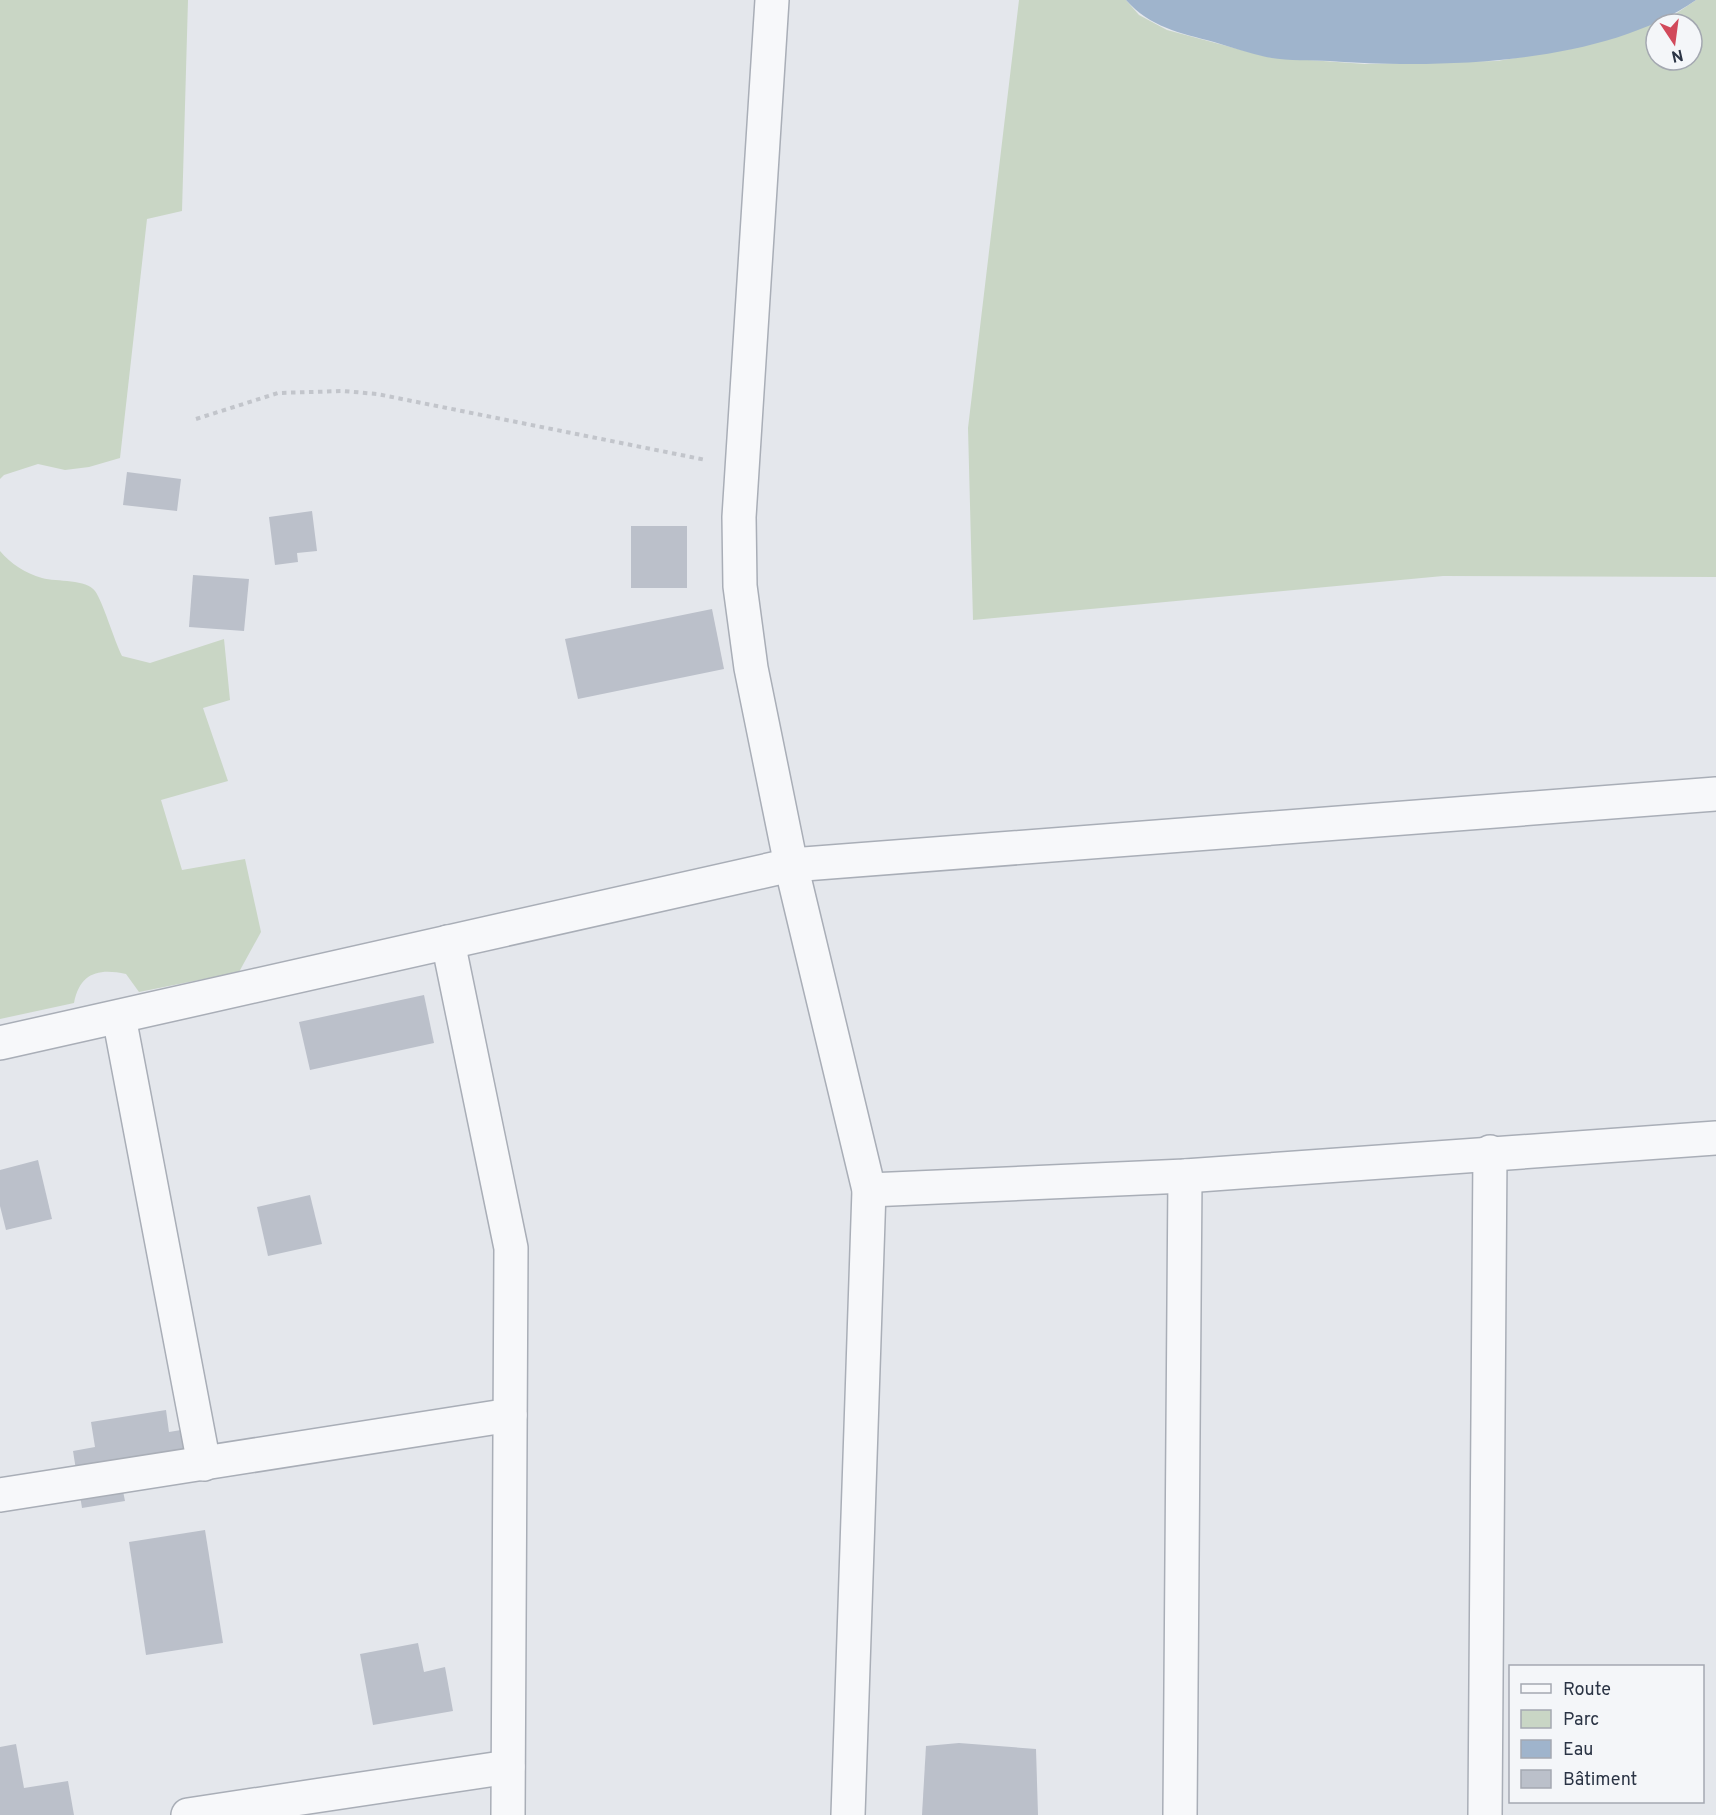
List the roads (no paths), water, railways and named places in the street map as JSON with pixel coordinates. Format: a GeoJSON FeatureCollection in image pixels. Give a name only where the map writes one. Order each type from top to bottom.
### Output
{"type":"FeatureCollection","features":[{"type":"Feature","properties":{"kind":"street"},"geometry":{"type":"LineString","coordinates":[[772,0],[739,540],[745,629],[791,865],[869,1190],[848,1815]]}},
{"type":"Feature","properties":{"kind":"street"},"geometry":{"type":"LineString","coordinates":[[0,1043],[791,865],[1716,794]]}},
{"type":"Feature","properties":{"kind":"street"},"geometry":{"type":"LineString","coordinates":[[448,942],[511,1248],[508,1815]]}},
{"type":"Feature","properties":{"kind":"street"},"geometry":{"type":"LineString","coordinates":[[118,1017],[204,1464]]}},
{"type":"Feature","properties":{"kind":"street"},"geometry":{"type":"LineString","coordinates":[[869,1190],[1185,1176],[1490,1152],[1716,1138]]}},
{"type":"Feature","properties":{"kind":"street"},"geometry":{"type":"LineString","coordinates":[[1485,1815],[1490,1152]]}},
{"type":"Feature","properties":{"kind":"street"},"geometry":{"type":"LineString","coordinates":[[1180,1815],[1185,1176]]}},
{"type":"Feature","properties":{"kind":"street"},"geometry":{"type":"LineString","coordinates":[[0,1495],[510,1415]]}},
{"type":"Feature","properties":{"kind":"street"},"geometry":{"type":"LineString","coordinates":[[188,1815],[508,1767]]}},
{"type":"Feature","properties":{"kind":"water"},"geometry":{"type":"Polygon","coordinates":[[[1126,0],[1696,0],[1675,12],[1644,12],[1644,27],[1615,38],[1568,50],[1519,58],[1421,64],[1266,57],[1166,28],[1135,9],[1126,0]]]}}]}
